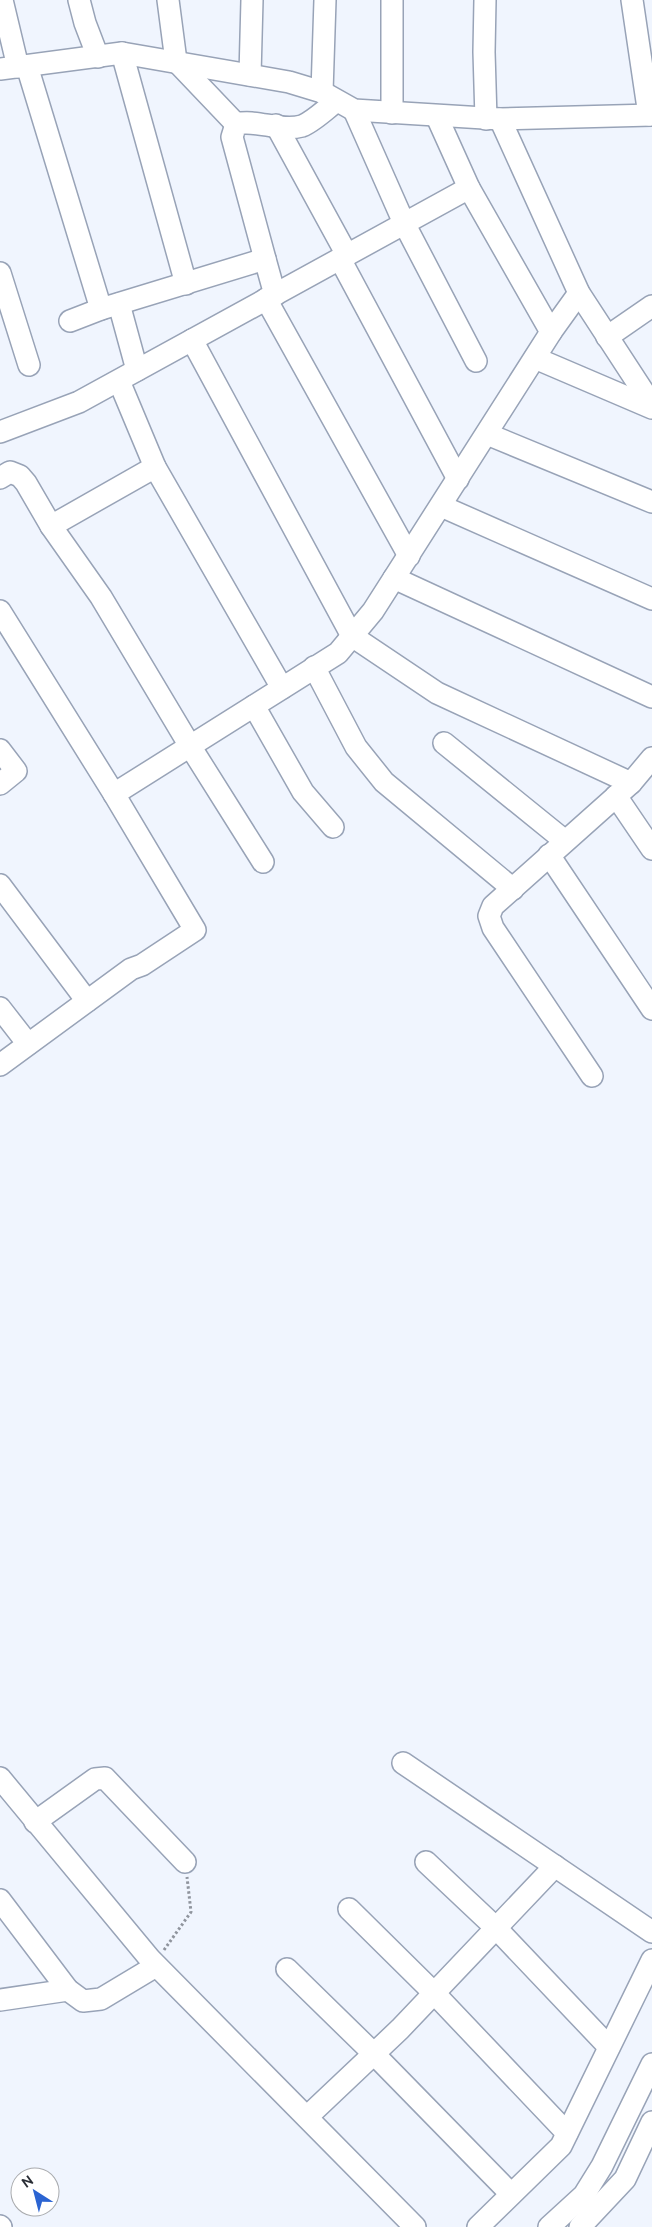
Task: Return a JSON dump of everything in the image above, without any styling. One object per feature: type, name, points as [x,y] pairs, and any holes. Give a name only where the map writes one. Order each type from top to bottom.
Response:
[{"type":"street","points":[[2,0],[15,67],[110,307],[156,467],[282,688]]},
{"type":"street","points":[[79,0],[85,23],[98,57]]},
{"type":"street","points":[[168,0],[176,61],[236,124]]},
{"type":"street","points":[[250,74],[252,0]]},
{"type":"street","points":[[325,0],[338,101],[476,361]]},
{"type":"street","points":[[392,0],[392,113]]},
{"type":"street","points":[[485,0],[484,52],[493,119],[579,293],[651,403]]},
{"type":"street","points":[[15,67],[122,53],[289,82],[338,101],[392,113],[493,119],[651,115],[632,0]]},
{"type":"street","points":[[122,53],[186,284]]},
{"type":"street","points":[[236,124],[248,121],[303,126],[338,101]]},
{"type":"street","points":[[437,117],[469,188],[551,332]]},
{"type":"street","points":[[236,124],[232,137],[266,259],[271,297],[409,556]]},
{"type":"street","points":[[276,125],[458,479]]},
{"type":"street","points":[[0,432],[79,402],[469,188]]},
{"type":"street","points":[[70,321],[266,259]]},
{"type":"street","points":[[0,273],[29,365]]},
{"type":"street","points":[[114,794],[338,653],[373,611],[551,332],[579,293]]},
{"type":"street","points":[[607,336],[652,306]]},
{"type":"street","points":[[192,340],[352,636],[437,693],[624,790],[652,849]]},
{"type":"street","points":[[535,358],[651,403]]},
{"type":"street","points":[[487,434],[652,502]]},
{"type":"street","points":[[51,526],[156,467]]},
{"type":"street","points":[[0,478],[10,472],[20,476],[51,526],[101,597],[190,746],[264,862]]},
{"type":"street","points":[[441,506],[652,599]]},
{"type":"street","points":[[394,578],[652,696]]},
{"type":"street","points":[[0,611],[114,794],[195,930],[142,965],[131,969],[0,1065]]},
{"type":"street","points":[[314,667],[356,747],[378,775],[513,888]]},
{"type":"street","points":[[254,706],[303,792],[333,827]]},
{"type":"street","points":[[444,743],[557,848],[652,1009]]},
{"type":"street","points":[[0,750],[16,771],[0,784]]},
{"type":"street","points":[[592,1076],[493,928],[489,916],[493,906],[624,790],[652,758]]},
{"type":"street","points":[[0,885],[87,1001]]},
{"type":"street","points":[[0,1008],[28,1044]]},
{"type":"street","points":[[403,1763],[652,1932]]},
{"type":"street","points":[[0,1778],[7,1801],[35,1822],[156,1966],[415,2227]]},
{"type":"street","points":[[35,1822],[95,1779],[105,1778],[185,1862]]},
{"type":"street","points":[[426,1862],[496,1928],[609,2047]]},
{"type":"street","points":[[307,2117],[374,2054],[555,1866]]},
{"type":"street","points":[[0,1900],[68,1990],[83,2001],[101,1999],[156,1966]]},
{"type":"street","points":[[349,1909],[434,1993],[567,2133]]},
{"type":"street","points":[[478,2227],[561,2146],[652,1960]]},
{"type":"street","points":[[287,1969],[374,2054],[511,2194]]},
{"type":"street","points":[[0,2000],[68,1990]]},
{"type":"street","points":[[549,2227],[584,2195],[602,2166],[652,2064]]},
{"type":"street","points":[[580,2227],[625,2179],[652,2122]]},
{"type":"path","points":[[156,1966],[167,1944],[191,1912],[185,1862]]}]
